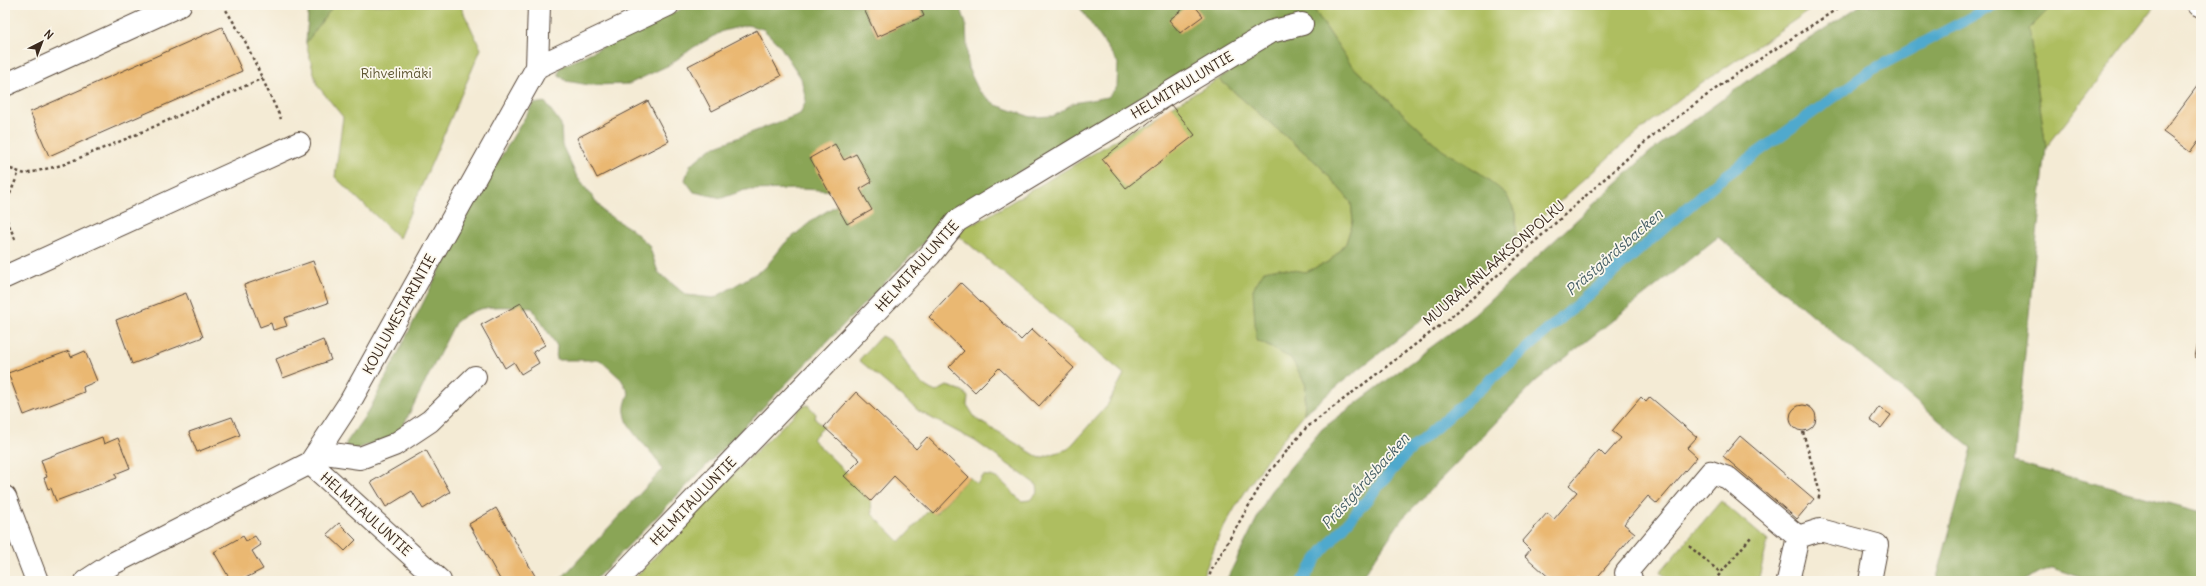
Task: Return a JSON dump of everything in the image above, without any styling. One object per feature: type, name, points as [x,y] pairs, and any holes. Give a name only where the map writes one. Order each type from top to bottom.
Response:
[{"type":"street","points":[[5,85],[180,5]]},
{"type":"street","points":[[539,5],[536,67],[668,5]]},
{"type":"street","name":"HELMITAULUNTIE","points":[[616,581],[930,255],[957,221],[1270,32],[1302,24]]},
{"type":"street","name":"KOULUMESTARINTIE","points":[[314,457],[350,402],[536,67]]},
{"type":"street","points":[[5,277],[299,143]]},
{"type":"street","points":[[86,581],[112,564],[314,457],[360,458],[394,445],[430,421],[475,377]]},
{"type":"street","name":"HELMITAULUNTIE","points":[[314,457],[440,581]]},
{"type":"street","points":[[1632,581],[1626,573],[1711,472],[1728,478],[1798,537]]},
{"type":"street","points":[[5,497],[37,581]]},
{"type":"street","points":[[1798,537],[1820,530],[1877,546],[1870,581]]},
{"type":"street","points":[[1788,581],[1798,537]]},
{"type":"path","points":[[223,5],[245,41],[280,116]]},
{"type":"path","name":"MUURALANLAAKSONPOLKU","points":[[1208,581],[1211,571],[1266,476],[1306,428],[1450,318],[1652,136],[1729,79],[1843,5]]},
{"type":"path","points":[[5,167],[25,174],[62,165],[133,136],[262,78]]},
{"type":"path","points":[[5,216],[5,206],[19,172]]},
{"type":"path","points":[[1803,432],[1820,493],[1816,510],[1820,530]]},
{"type":"path","points":[[1714,581],[1770,513]]},
{"type":"path","points":[[1666,526],[1721,573]]},
{"type":"green space","name":"Rihvelimäki","points":[[309,5],[460,5],[481,49],[399,238],[335,177],[343,117],[317,85],[306,43]]},
{"type":"green space","points":[[309,5],[334,5],[306,43]]},
{"type":"green space","points":[[689,5],[862,5],[877,37],[924,16],[919,5],[960,5],[966,24],[968,68],[979,91],[996,105],[1031,117],[1054,116],[1073,103],[1108,97],[1117,87],[1118,63],[1078,5],[1311,5],[1351,65],[1442,150],[1480,173],[1506,194],[1516,213],[1516,241],[1452,297],[1341,383],[1304,414],[1306,385],[1291,358],[1256,340],[1253,289],[1264,271],[1279,268],[1306,272],[1330,261],[1346,243],[1353,221],[1351,202],[1319,165],[1219,79],[1276,36],[1272,27],[952,211],[933,233],[594,581],[559,581],[662,470],[653,455],[631,429],[627,421],[625,407],[629,393],[621,379],[600,360],[556,360],[557,346],[532,308],[491,307],[464,316],[455,323],[399,434],[353,450],[346,447],[346,443],[370,409],[474,201],[533,104],[545,102],[561,124],[562,145],[577,177],[605,213],[631,229],[649,245],[658,272],[686,295],[714,298],[765,268],[785,243],[814,219],[845,200],[838,191],[801,189],[745,190],[722,198],[694,192],[685,180],[690,165],[711,148],[800,114],[806,100],[801,78],[780,46],[763,29],[747,25],[723,31],[694,47],[669,65],[629,84],[589,85],[566,81],[558,74],[561,67]]},
{"type":"green space","points":[[1311,5],[1817,5],[1682,97],[1620,147],[1516,241],[1516,213],[1480,173],[1442,150],[1351,65]]},
{"type":"green space","points":[[1861,5],[2053,5],[2029,29],[2046,148],[2014,462],[2201,512],[2201,581],[2092,581],[2052,568],[2022,581],[1936,581],[1972,448],[1718,237],[1536,381],[1402,519],[1359,581],[1226,581],[1270,492],[1322,429],[1474,315],[1650,152],[1775,61]]},
{"type":"green space","points":[[2053,5],[2156,5],[2046,148],[2029,29]]},
{"type":"green space","points":[[1219,79],[1319,165],[1351,202],[1353,221],[1346,243],[1330,261],[1306,272],[1279,268],[1256,340],[1291,358],[1306,385],[1304,414],[1266,460],[1236,506],[1219,536],[1201,581],[632,581],[736,471],[803,406],[808,405],[816,414],[815,419],[824,427],[812,439],[847,473],[844,476],[871,501],[872,514],[900,542],[929,510],[935,514],[969,477],[977,484],[983,476],[994,477],[1004,484],[1021,501],[1030,500],[1038,491],[1037,485],[975,441],[920,412],[859,360],[881,336],[896,347],[911,371],[925,386],[936,392],[947,386],[963,391],[968,397],[967,405],[976,419],[1040,458],[1068,449],[1108,404],[1124,374],[958,235],[967,224],[976,223]]},
{"type":"green space","points":[[1721,501],[1768,541],[1758,581],[1671,581],[1660,572]]},
{"type":"building","points":[[862,5],[919,5],[924,16],[877,37]]},
{"type":"building","points":[[1188,5],[1194,5],[1203,16],[1180,33],[1169,20]]},
{"type":"building","points":[[222,27],[242,71],[49,156],[30,112]]},
{"type":"building","points":[[757,30],[781,76],[712,111],[688,66]]},
{"type":"building","points":[[2201,81],[2201,137],[2190,152],[2163,132]]},
{"type":"building","points":[[648,101],[669,141],[597,178],[577,138]]},
{"type":"building","points":[[1171,105],[1195,135],[1126,188],[1102,159]]},
{"type":"building","points":[[835,144],[844,160],[856,154],[872,182],[860,189],[872,210],[847,224],[810,158]]},
{"type":"building","points":[[313,261],[328,303],[284,318],[287,326],[273,330],[271,323],[260,327],[244,285]]},
{"type":"building","points":[[961,283],[1021,340],[1032,329],[1074,368],[1039,406],[999,368],[975,392],[949,367],[964,351],[929,317]]},
{"type":"building","points":[[186,293],[203,337],[132,364],[116,320]]},
{"type":"building","points":[[521,303],[545,345],[533,352],[539,363],[521,374],[514,362],[505,368],[481,325]]},
{"type":"building","points":[[2201,333],[2201,359],[2195,357]]},
{"type":"building","points":[[323,340],[331,360],[283,378],[276,359]]},
{"type":"building","points":[[69,351],[71,357],[85,351],[97,381],[83,387],[84,392],[24,415],[8,373]]},
{"type":"building","points":[[856,392],[916,449],[927,437],[969,477],[934,514],[894,476],[871,501],[844,476],[860,460],[824,427]]},
{"type":"building","points":[[1641,397],[1646,402],[1650,397],[1697,437],[1687,448],[1697,457],[1657,504],[1648,496],[1624,524],[1635,533],[1594,581],[1581,581],[1577,578],[1574,581],[1553,581],[1525,556],[1530,550],[1522,542],[1547,513],[1554,519],[1577,492],[1569,485],[1599,450],[1605,456],[1621,438],[1612,431]]},
{"type":"building","points":[[1803,405],[1812,409],[1816,418],[1812,427],[1803,431],[1794,427],[1790,418],[1794,409]]},
{"type":"building","points":[[1879,407],[1891,415],[1881,428],[1870,420]]},
{"type":"building","points":[[232,417],[240,435],[197,452],[189,432]]},
{"type":"building","points":[[1740,436],[1814,499],[1797,519],[1723,456]]},
{"type":"building","points":[[102,437],[104,444],[118,438],[130,468],[115,474],[117,478],[56,501],[51,488],[48,489],[44,478],[47,477],[41,460]]},
{"type":"building","points":[[426,450],[450,492],[423,509],[412,491],[386,507],[371,482]]},
{"type":"building","points":[[496,508],[538,581],[501,581],[469,524]]},
{"type":"building","points":[[339,523],[356,540],[345,551],[327,534]]},
{"type":"building","points":[[243,536],[246,541],[255,536],[261,545],[252,551],[263,569],[240,581],[231,581],[214,552]]},
{"type":"waterway","name":"Prästgårdsbacken","points":[[1302,581],[1317,558],[1407,453],[1717,182],[1870,71],[1994,5]]}]
